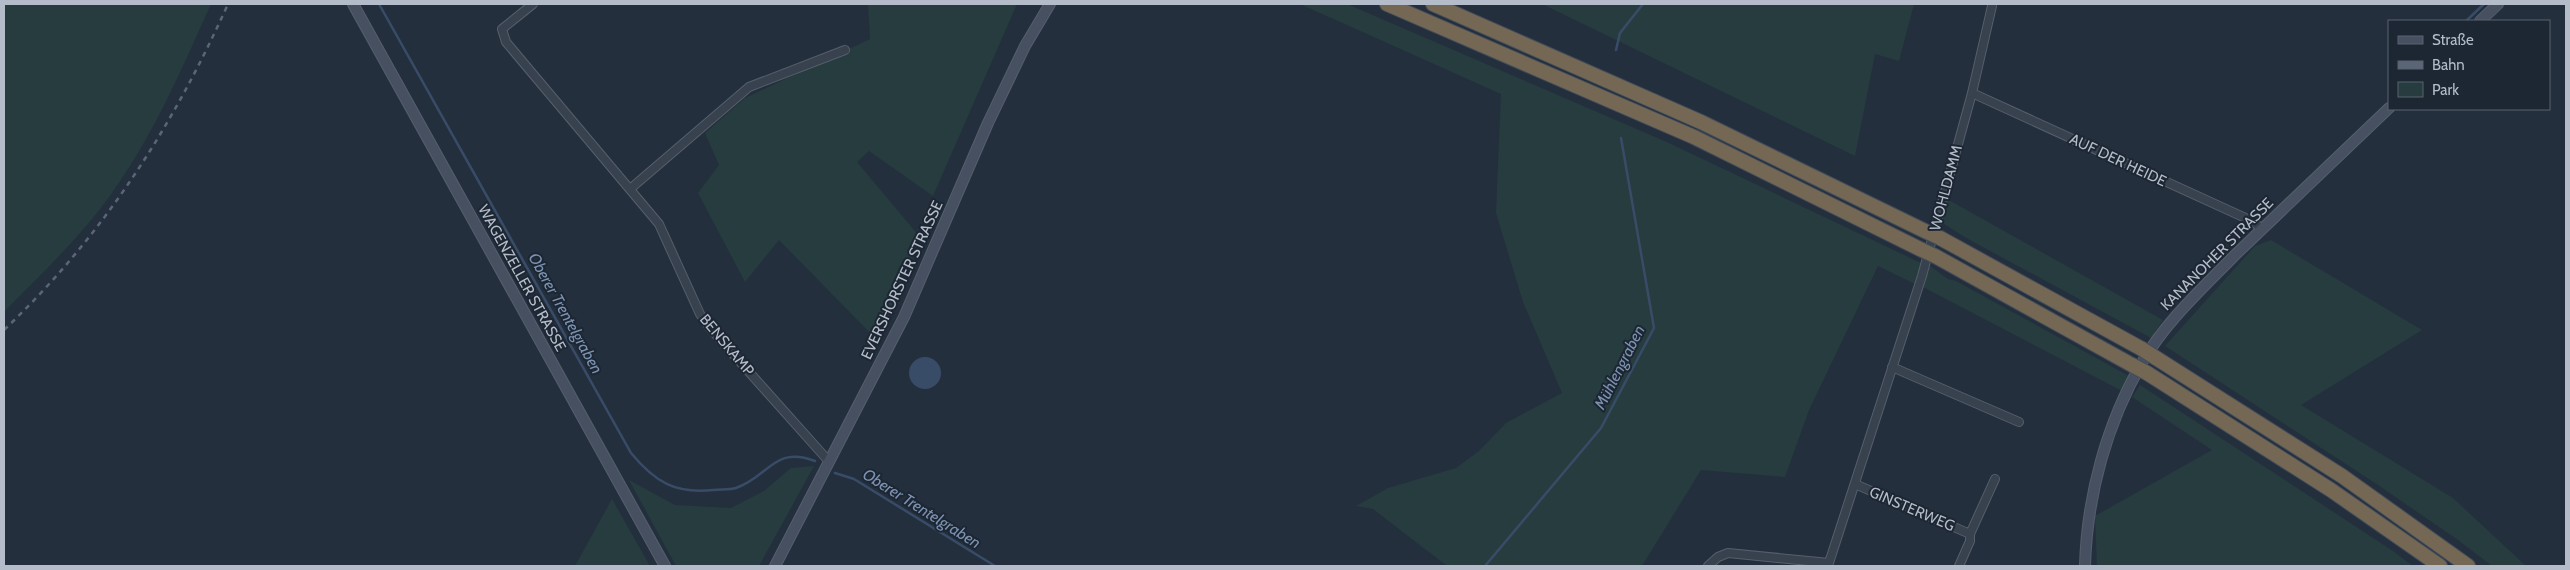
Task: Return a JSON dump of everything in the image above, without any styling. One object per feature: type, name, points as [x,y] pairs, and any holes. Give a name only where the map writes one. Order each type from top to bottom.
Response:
[{"type":"highway","points":[[1387,4],[1694,137],[1929,253],[2147,373],[2331,490],[2440,566]]},
{"type":"highway","points":[[1433,4],[1701,122],[1934,235],[2156,358],[2342,476],[2468,566]]},
{"type":"street","name":"WAGENZELLER STRASSE","points":[[353,4],[665,566]]},
{"type":"street","name":"BENSKAMP","points":[[533,4],[502,29],[506,42],[659,224],[700,314],[709,327],[825,457],[830,460]]},
{"type":"street","name":"EVERSHORSTER STRASSE","points":[[775,566],[904,317],[988,123],[1025,46],[1050,4]]},
{"type":"street","points":[[2481,20],[2498,4]]},
{"type":"street","name":"WOHLDAMM","points":[[1829,565],[1922,276],[1972,93],[1992,6]]},
{"type":"street","points":[[630,189],[749,87],[844,50]]},
{"type":"street","name":"AUF DER HEIDE","points":[[1972,93],[2252,221],[2262,229]]},
{"type":"street","name":"KANANOHER STRASSE","points":[[2085,566],[2090,506],[2098,470],[2112,428],[2144,359],[2183,308],[2262,229],[2388,109]]},
{"type":"street","points":[[1892,367],[2019,422]]},
{"type":"street","name":"GINSTERWEG","points":[[1959,566],[1970,541],[1970,534],[1995,479]]},
{"type":"street","name":"GINSTERWEG","points":[[1855,484],[1970,534]]},
{"type":"street","points":[[1708,566],[1718,557],[1728,553],[1829,565]]},
{"type":"green space","points":[[4,4],[211,4],[156,120],[116,187],[77,236],[4,312]]},
{"type":"green space","points":[[868,4],[1017,4],[933,196],[869,151],[857,162],[920,237],[879,342],[779,240],[745,282],[698,193],[719,165],[705,133],[745,98],[870,39]]},
{"type":"green space","points":[[1300,4],[1347,4],[1669,143],[1921,263],[1915,284],[1878,266],[1809,410],[1785,477],[1701,470],[1642,566],[1447,566],[1373,509],[1356,506],[1388,488],[1456,468],[1479,451],[1506,423],[1562,393],[1523,302],[1496,213],[1501,94]]},
{"type":"green space","points":[[1542,4],[1914,4],[1899,61],[1875,54],[1855,156]]},
{"type":"green space","points":[[1947,199],[2163,320],[2151,338],[1968,239],[1941,222]]},
{"type":"green space","points":[[2271,240],[2422,330],[2301,405],[2453,498],[2526,566],[2492,566],[2458,540],[2378,485],[2165,346],[2255,246]]},
{"type":"green space","points":[[1930,266],[1948,279],[1956,281],[2129,376],[2122,391],[1923,287]]},
{"type":"green space","points":[[2140,385],[2413,566],[2097,566],[2095,516],[2212,450],[2132,397]]},
{"type":"green space","points":[[814,466],[759,566],[676,566],[629,480],[675,505],[731,508],[764,491],[791,468]]},
{"type":"green space","points":[[612,499],[650,566],[575,566]]},
{"type":"water","points":[[925,357],[937,361],[941,373],[937,385],[925,389],[913,385],[909,373],[913,361]]},
{"type":"waterway","name":"Oberer Trentelgraben","points":[[379,4],[631,453],[640,463],[657,479],[667,484],[677,488],[700,491],[736,488],[747,483],[772,464],[790,457],[801,457],[815,461]]},
{"type":"waterway","name":"Mühlengraben","points":[[1616,50],[1620,33],[1643,4]]},
{"type":"waterway","points":[[2467,20],[2484,4]]},
{"type":"waterway","name":"Mühlengraben","points":[[1485,566],[1601,428],[1654,328],[1621,138]]},
{"type":"waterway","name":"Oberer Trentelgraben","points":[[835,473],[854,479],[995,566]]},
{"type":"railway","points":[[4,330],[73,257],[104,218],[132,178],[159,137],[183,94],[228,4]]}]
